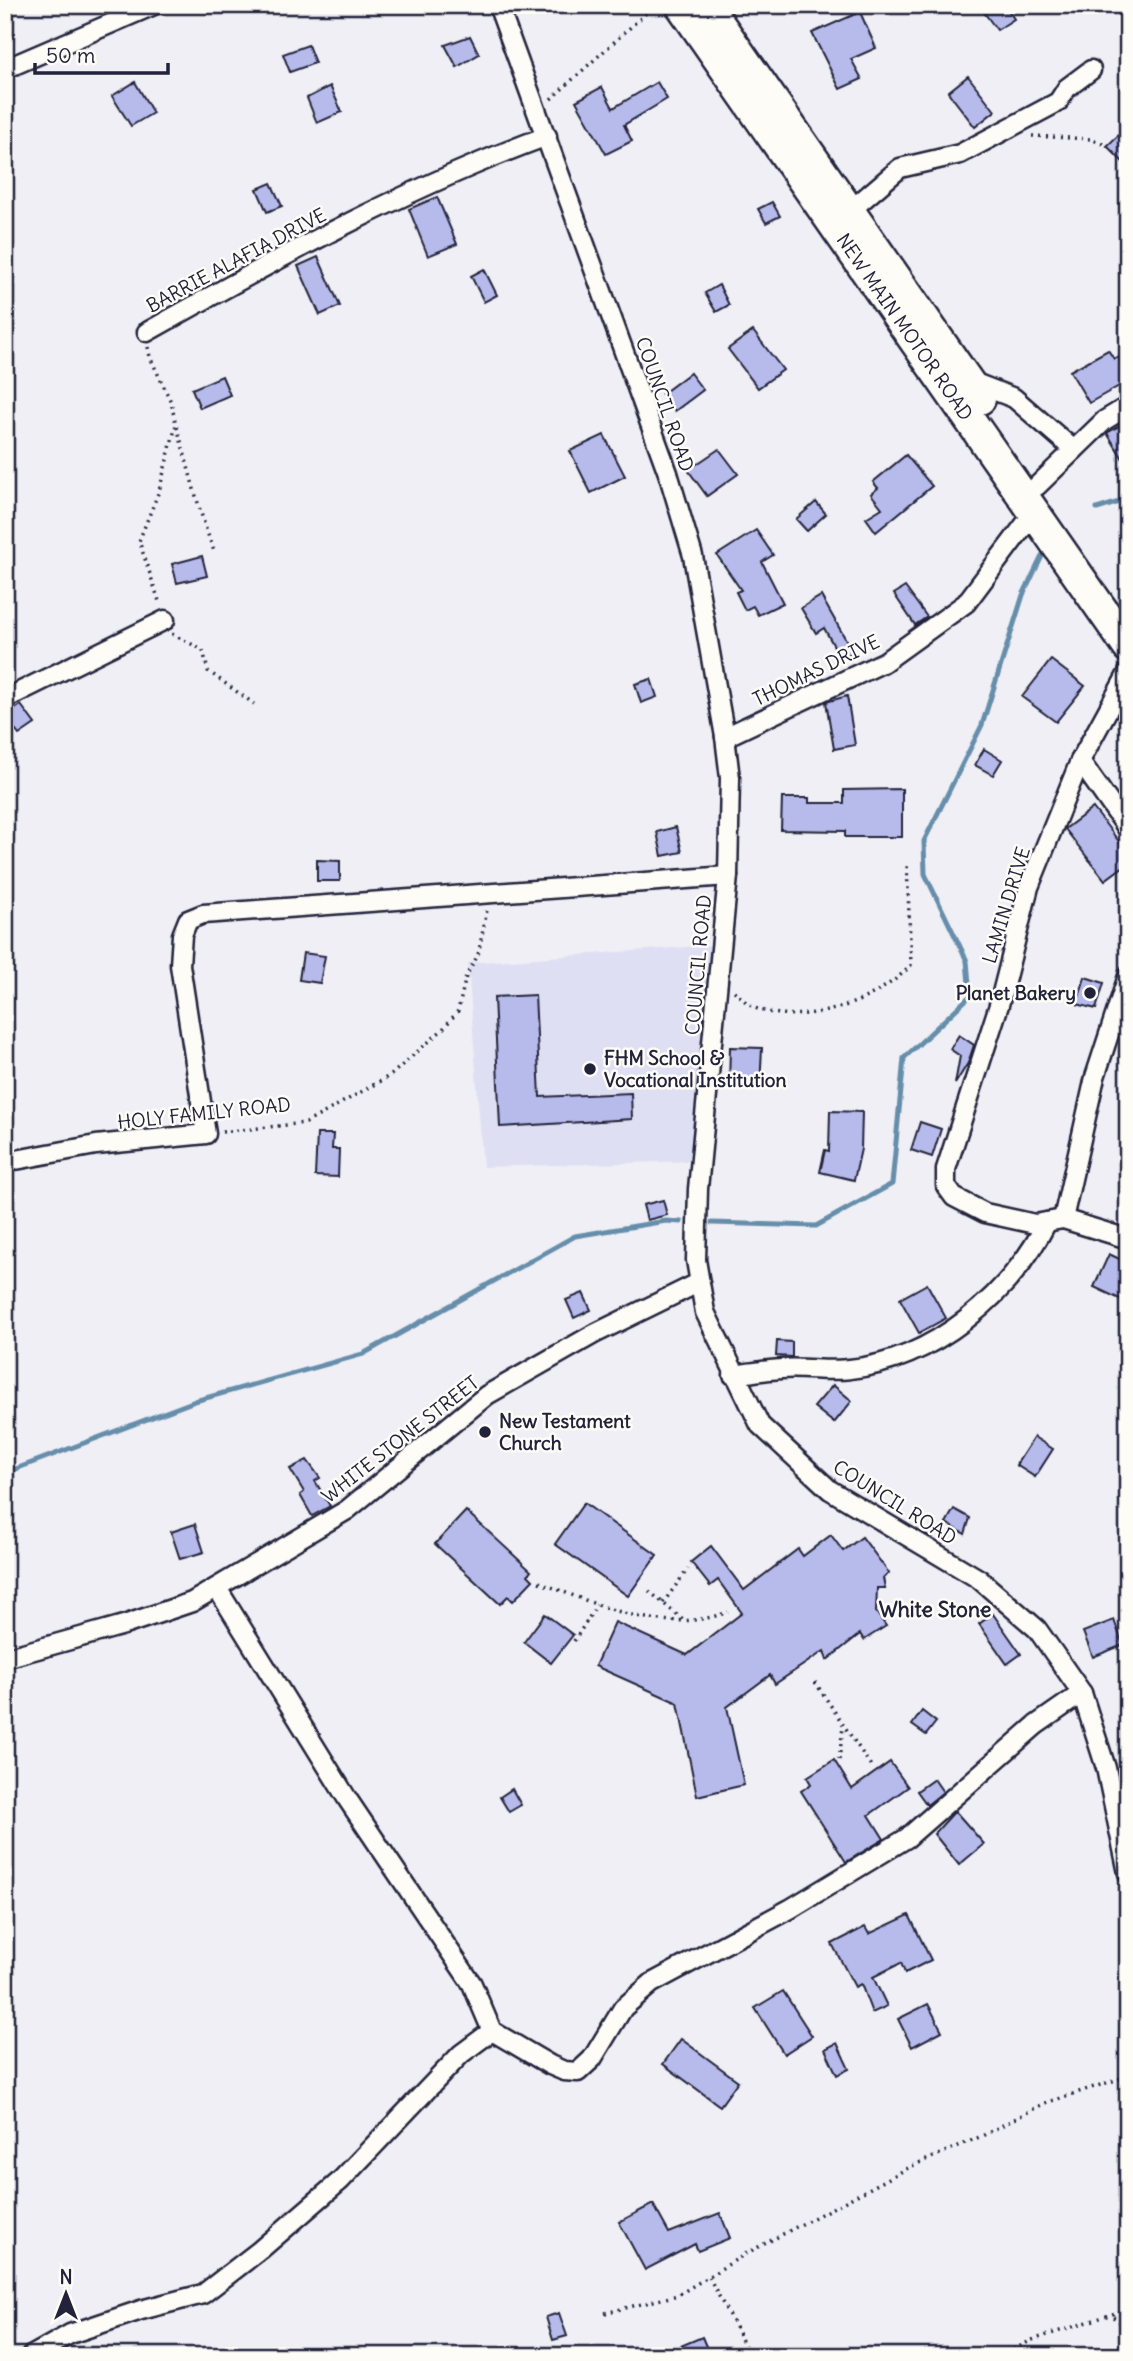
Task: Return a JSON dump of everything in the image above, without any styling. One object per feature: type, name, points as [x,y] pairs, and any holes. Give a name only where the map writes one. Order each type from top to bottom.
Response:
[{"type":"highway","name":"NEW MAIN MOTOR ROAD","points":[[681,5],[1036,498],[1128,616]]},
{"type":"highway","name":"NEW MAIN MOTOR ROAD","points":[[706,5],[969,381],[1036,498],[1128,647]]},
{"type":"street","points":[[12,65],[154,5]]},
{"type":"street","name":"COUNCIL ROAD","points":[[498,5],[645,407],[682,520],[692,556],[725,737],[730,778],[727,877],[698,1189],[698,1283],[705,1312],[733,1375],[760,1425],[830,1490],[979,1579],[1037,1629],[1082,1693],[1106,1768],[1128,1873]]},
{"type":"street","points":[[851,210],[900,168],[960,154],[1058,102],[1067,88],[1091,70]]},
{"type":"street","name":"BARRIE ALAFIA DRIVE","points":[[146,332],[303,247],[465,166],[547,136]]},
{"type":"street","points":[[969,381],[1014,398],[1074,450]]},
{"type":"street","name":"THOMAS DRIVE","points":[[725,737],[884,662],[966,603],[1036,498],[1074,450],[1105,421],[1128,406]]},
{"type":"street","points":[[5,699],[165,620]]},
{"type":"street","name":"LAMIN DRIVE","points":[[1055,1220],[1011,1221],[985,1213],[954,1197],[946,1186],[946,1169],[999,1005],[1029,887],[1080,761],[1128,673]]},
{"type":"street","points":[[1080,761],[1128,829]]},
{"type":"street","points":[[206,1134],[180,965],[182,935],[188,920],[203,914],[727,877]]},
{"type":"street","points":[[733,1375],[781,1369],[850,1369],[904,1358],[947,1333],[991,1298],[1031,1253],[1055,1220],[1128,976]]},
{"type":"street","name":"HOLY FAMILY ROAD","points":[[5,1162],[96,1145],[206,1134]]},
{"type":"street","points":[[1055,1220],[1128,1239]]},
{"type":"street","name":"WHITE STONE STREET","points":[[5,1658],[124,1625],[192,1602],[347,1510],[487,1395],[594,1334],[698,1283]]},
{"type":"street","points":[[217,1588],[348,1800],[472,1984],[492,2031],[564,2071],[578,2072],[592,2059],[623,2008],[652,1983],[790,1909],[907,1838],[1036,1725],[1082,1693]]},
{"type":"street","points":[[31,2356],[70,2334],[141,2310],[203,2294],[260,2250],[340,2181],[461,2054],[492,2031]]},
{"type":"path","points":[[536,112],[655,5]]},
{"type":"path","points":[[1033,136],[1091,139],[1102,144]]},
{"type":"path","name":"BARRIE ALAFIA DRIVE","points":[[146,332],[150,357],[171,402],[194,480],[200,514],[214,551]]},
{"type":"path","points":[[176,425],[159,491],[139,541],[169,632],[203,650],[208,671],[254,704]]},
{"type":"path","points":[[719,978],[754,1007],[802,1016],[850,1003],[899,979],[911,965],[907,864]]},
{"type":"path","name":"HOLY FAMILY ROAD","points":[[206,1134],[306,1123],[391,1075],[442,1030],[458,1011],[466,976],[478,954],[490,893]]},
{"type":"path","points":[[663,1603],[688,1569]]},
{"type":"path","points":[[539,1582],[623,1615],[704,1621],[727,1612]]},
{"type":"path","points":[[649,1591],[685,1621]]},
{"type":"path","points":[[574,1641],[597,1605]]},
{"type":"path","points":[[815,1682],[873,1769]]},
{"type":"path","points":[[838,1760],[844,1725]]},
{"type":"path","points":[[604,2314],[678,2295],[912,2166],[982,2136],[1045,2103],[1128,2076]]},
{"type":"path","points":[[709,2276],[750,2356]]},
{"type":"path","points":[[1000,2356],[1032,2340],[1113,2317],[1128,2309]]},
{"type":"path","points":[[1113,2317],[1128,2329]]},
{"type":"shaded area","name":"FHM School & Vocational Institution","points":[[715,945],[694,1161],[483,1167],[468,963]]},
{"type":"building","points":[[991,5],[1005,5],[1014,19],[997,30],[983,11]]},
{"type":"building","points":[[860,12],[876,48],[851,59],[862,79],[840,89],[812,33]]},
{"type":"building","points":[[470,36],[479,54],[457,67],[445,45]]},
{"type":"building","points":[[308,45],[315,63],[290,72],[283,54]]},
{"type":"building","points":[[968,76],[995,111],[975,127],[948,92]]},
{"type":"building","points":[[135,82],[153,113],[131,126],[112,96]]},
{"type":"building","points":[[657,82],[667,99],[624,125],[632,141],[606,154],[576,101],[602,87],[613,108]]},
{"type":"building","points":[[330,86],[342,112],[317,123],[307,98]]},
{"type":"building","points":[[1128,126],[1128,167],[1107,146]]},
{"type":"building","points":[[271,183],[282,206],[267,212],[257,189]]},
{"type":"building","points":[[437,197],[457,244],[428,256],[409,209]]},
{"type":"building","points":[[772,202],[780,216],[766,223],[758,209]]},
{"type":"building","points":[[318,257],[340,306],[320,315],[298,266]]},
{"type":"building","points":[[484,269],[497,295],[484,302],[471,276]]},
{"type":"building","points":[[719,285],[729,305],[716,312],[705,293]]},
{"type":"building","points":[[753,331],[783,370],[758,388],[728,349]]},
{"type":"building","points":[[1108,350],[1114,359],[1118,357],[1128,375],[1128,381],[1089,403],[1070,371]]},
{"type":"building","points":[[690,373],[703,390],[675,411],[662,394]]},
{"type":"building","points":[[222,376],[230,395],[200,408],[192,389]]},
{"type":"building","points":[[1128,421],[1128,467],[1107,433]]},
{"type":"building","points":[[604,435],[625,476],[591,493],[570,451]]},
{"type":"building","points":[[719,449],[738,474],[707,496],[688,470]]},
{"type":"building","points":[[906,455],[932,486],[876,532],[866,518],[882,508],[871,494],[878,488],[873,482]]},
{"type":"building","points":[[816,502],[826,514],[807,531],[796,519]]},
{"type":"building","points":[[756,530],[773,555],[762,562],[783,603],[758,615],[753,606],[745,610],[736,592],[741,590],[717,555]]},
{"type":"building","points":[[202,556],[207,576],[177,583],[172,564]]},
{"type":"building","points":[[905,587],[927,617],[915,625],[894,594]]},
{"type":"building","points":[[821,596],[853,652],[841,659],[824,628],[816,633],[801,608]]},
{"type":"building","points":[[1051,660],[1085,686],[1056,722],[1022,697]]},
{"type":"building","points":[[651,679],[657,697],[641,703],[635,684]]},
{"type":"building","points":[[847,696],[855,745],[834,749],[826,702]]},
{"type":"building","points":[[21,705],[35,724],[19,735],[5,716]]},
{"type":"building","points":[[984,749],[1002,760],[993,775],[975,765]]},
{"type":"building","points":[[902,789],[902,837],[845,837],[845,831],[781,830],[782,798],[809,798],[809,803],[844,803],[844,790]]},
{"type":"building","points":[[1093,808],[1128,853],[1128,863],[1105,880],[1065,829]]},
{"type":"building","points":[[676,827],[682,852],[662,856],[657,832]]},
{"type":"building","points":[[317,860],[340,861],[340,881],[317,881]]},
{"type":"building","points":[[303,953],[325,956],[320,983],[299,980]]},
{"type":"building","name":"Planet Bakery","points":[[1085,977],[1104,983],[1096,1009],[1077,1004]]},
{"type":"building","points":[[535,995],[540,1097],[631,1093],[632,1119],[500,1127],[494,997]]},
{"type":"building","points":[[959,1035],[974,1045],[968,1063],[955,1084],[960,1056],[950,1049]]},
{"type":"building","points":[[730,1047],[762,1048],[760,1087],[729,1086]]},
{"type":"building","points":[[830,1111],[862,1112],[861,1149],[854,1180],[820,1172],[825,1150],[829,1151]]},
{"type":"building","points":[[920,1122],[941,1129],[932,1157],[911,1150]]},
{"type":"building","points":[[317,1134],[333,1134],[332,1149],[339,1149],[338,1177],[315,1176]]},
{"type":"building","points":[[663,1200],[667,1215],[647,1220],[643,1205]]},
{"type":"building","points":[[1109,1254],[1128,1263],[1128,1303],[1094,1287]]},
{"type":"building","points":[[927,1284],[946,1318],[919,1333],[900,1299]]},
{"type":"building","points":[[583,1293],[591,1310],[574,1318],[566,1300]]},
{"type":"building","points":[[777,1341],[792,1342],[792,1357],[776,1356]]},
{"type":"building","points":[[833,1385],[852,1401],[834,1423],[814,1407]]},
{"type":"building","points":[[1034,1437],[1053,1449],[1035,1477],[1016,1465]]},
{"type":"building","points":[[307,1460],[320,1478],[315,1481],[330,1506],[312,1516],[300,1495],[304,1492],[290,1469]]},
{"type":"building","points":[[584,1503],[657,1555],[628,1596],[555,1544]]},
{"type":"building","points":[[954,1509],[970,1518],[965,1534],[946,1523]]},
{"type":"building","points":[[466,1511],[531,1571],[528,1575],[533,1580],[513,1601],[508,1596],[500,1604],[435,1544]]},
{"type":"building","points":[[195,1524],[204,1552],[180,1559],[171,1532]]},
{"type":"building","points":[[831,1535],[843,1551],[862,1537],[889,1573],[883,1578],[885,1588],[877,1588],[876,1612],[886,1626],[864,1640],[860,1634],[827,1660],[824,1651],[775,1684],[770,1675],[727,1707],[744,1785],[697,1796],[678,1703],[595,1666],[615,1622],[687,1655],[742,1613],[718,1580],[710,1586],[691,1562],[711,1546],[744,1590],[798,1549],[803,1556]]},
{"type":"building","points":[[545,1614],[573,1635],[551,1663],[524,1642]]},
{"type":"building","points":[[993,1614],[1021,1654],[1007,1664],[979,1624]]},
{"type":"building","points":[[1114,1620],[1123,1645],[1093,1657],[1083,1632]]},
{"type":"building","points":[[922,1711],[936,1722],[926,1735],[912,1725]]},
{"type":"building","points":[[834,1760],[852,1789],[890,1762],[908,1787],[869,1815],[884,1839],[846,1862],[801,1791],[811,1784],[807,1777]]},
{"type":"building","points":[[934,1779],[943,1792],[927,1805],[917,1791]]},
{"type":"building","points":[[512,1789],[521,1805],[509,1812],[500,1797]]},
{"type":"building","points":[[955,1811],[984,1844],[959,1865],[934,1834]]},
{"type":"building","points":[[909,1915],[931,1960],[905,1973],[901,1963],[873,1977],[887,2006],[872,2013],[861,1984],[855,1987],[832,1944],[865,1927],[869,1934]]},
{"type":"building","points":[[783,1991],[812,2036],[784,2054],[755,2008]]},
{"type":"building","points":[[928,2004],[942,2031],[912,2047],[898,2019]]},
{"type":"building","points":[[681,2039],[738,2081],[720,2106],[663,2064]]},
{"type":"building","points":[[837,2043],[849,2069],[837,2075],[825,2049]]},
{"type":"building","points":[[653,2204],[669,2233],[720,2213],[730,2238],[698,2251],[695,2244],[645,2270],[619,2222]]},
{"type":"building","points":[[559,2313],[567,2336],[553,2340],[546,2317]]},
{"type":"building","points":[[702,2337],[710,2356],[657,2356]]},
{"type":"waterway","points":[[1097,509],[1119,502],[1128,507]]},
{"type":"waterway","points":[[712,1223],[816,1226],[892,1184],[904,1058],[970,996],[967,961],[925,874],[924,841],[982,725],[1023,595],[1047,546]]},
{"type":"waterway","points":[[5,1473],[195,1401],[363,1354],[575,1236],[666,1221],[681,1222]]},
{"type":"place","name":"Planet Bakery","points":[[1090,993]]},
{"type":"place","name":"FHM School & Vocational Institution","points":[[590,1069]]},
{"type":"place","name":"New Testament Church","points":[[485,1432]]},
{"type":"district","name":"White Stone","points":[[935,1609]]}]
